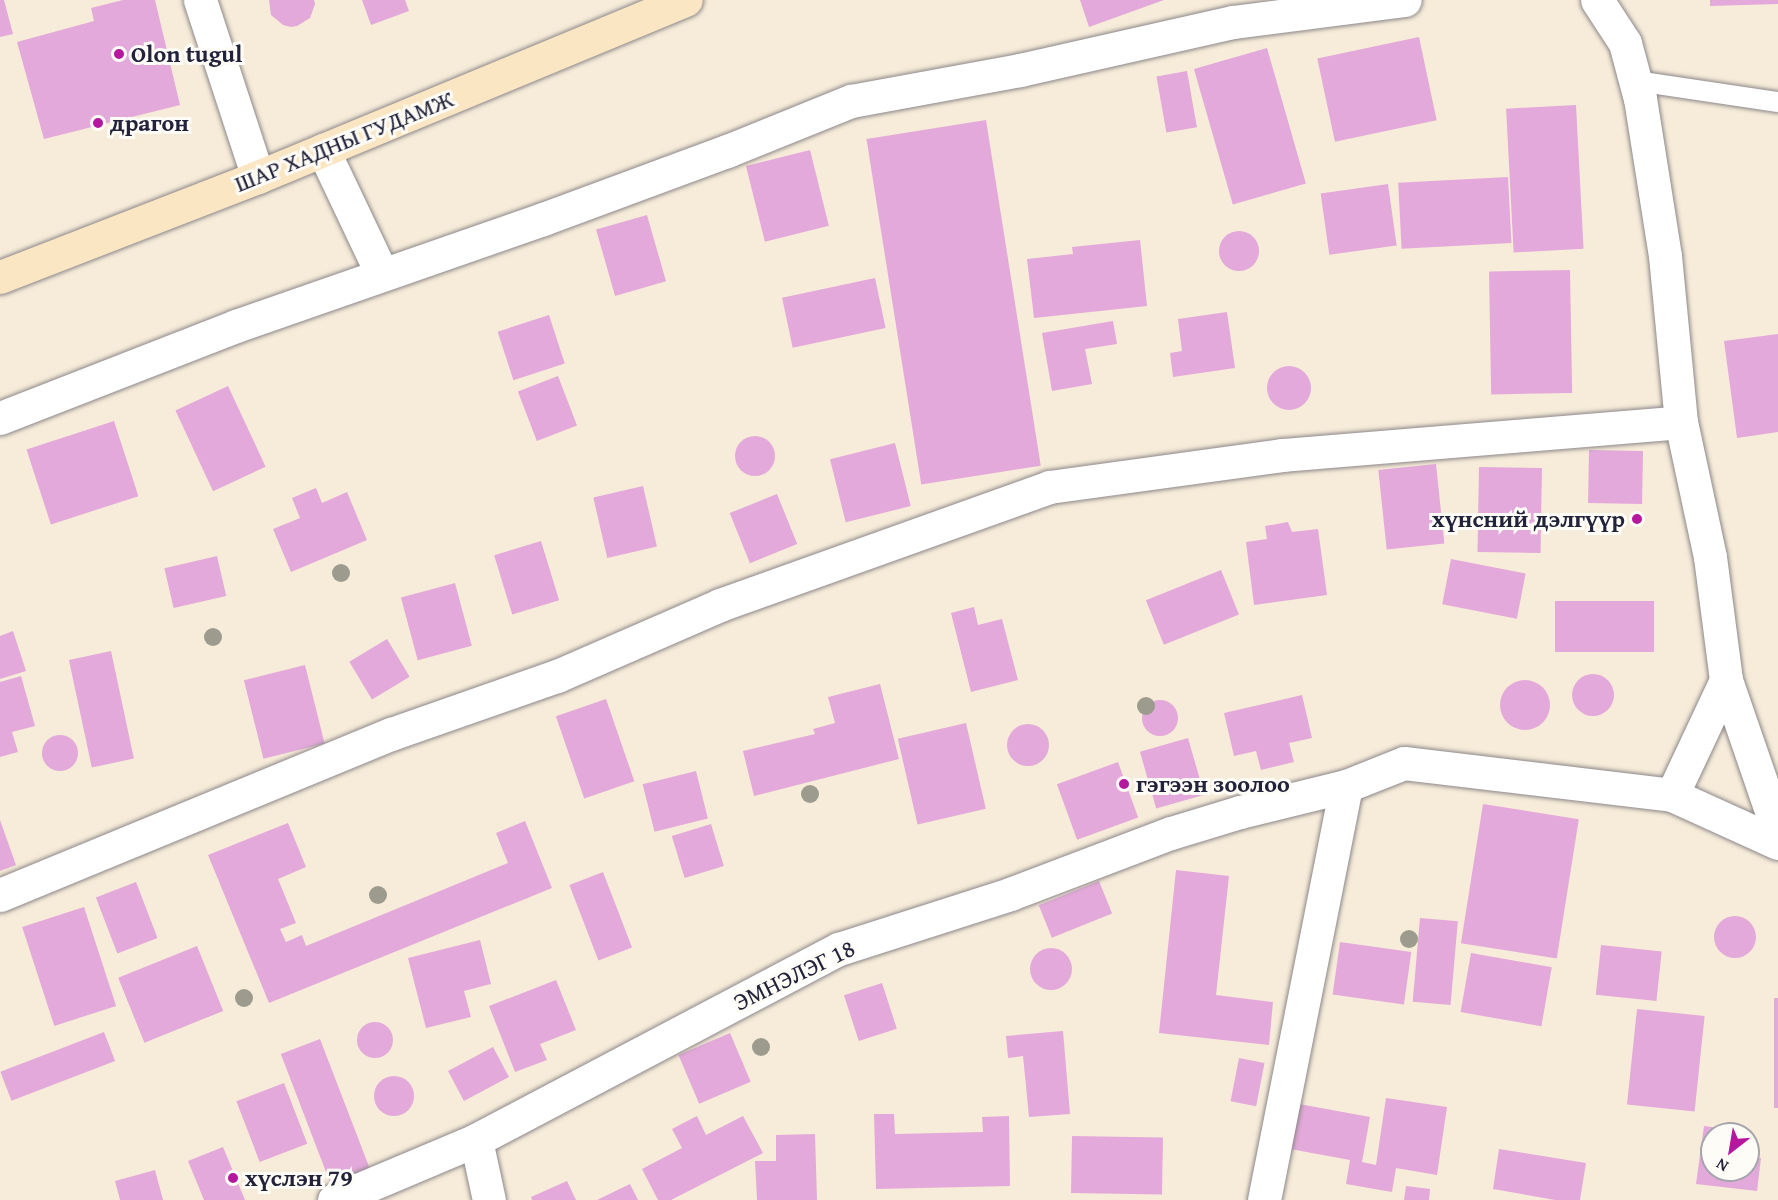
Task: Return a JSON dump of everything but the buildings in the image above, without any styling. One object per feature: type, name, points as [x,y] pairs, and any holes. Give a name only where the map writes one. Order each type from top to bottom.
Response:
[{"type":"main road","name":"ШАР ХАДНЫ ГУДАМЖ","points":[[0,277],[258,177],[669,3]]},
{"type":"street","points":[[200,0],[258,177]]},
{"type":"street","points":[[0,418],[215,334],[543,219],[727,151],[851,101],[1020,70],[1233,22],[1405,0]]},
{"type":"street","points":[[1597,0],[1625,43],[1637,81],[1665,256],[1681,422],[1710,558],[1726,680],[1778,831]]},
{"type":"street","points":[[323,150],[382,274]]},
{"type":"street","points":[[0,895],[391,734],[557,676],[720,605],[1049,487],[1282,455],[1681,422]]},
{"type":"street","points":[[1672,795],[1726,680]]},
{"type":"street","name":"ЭМНЭЛЭГ 18","points":[[334,1200],[476,1140],[839,949],[1010,894],[1171,833],[1240,812],[1346,786],[1404,763],[1672,795],[1778,843]]},
{"type":"street","points":[[1264,1200],[1346,786]]},
{"type":"street","points":[[476,1140],[489,1200]]},
{"type":"lane","points":[[1637,81],[1778,102]]},
{"type":"place","name":"Olon tugul","points":[[119,54]]},
{"type":"place","name":"драгон","points":[[98,123]]},
{"type":"place","name":"хүнсний дэлгүүр","points":[[1637,519]]},
{"type":"place","name":"гэгээн зоолоо","points":[[1124,784]]},
{"type":"place","name":"хүслэн 79","points":[[233,1178]]}]
